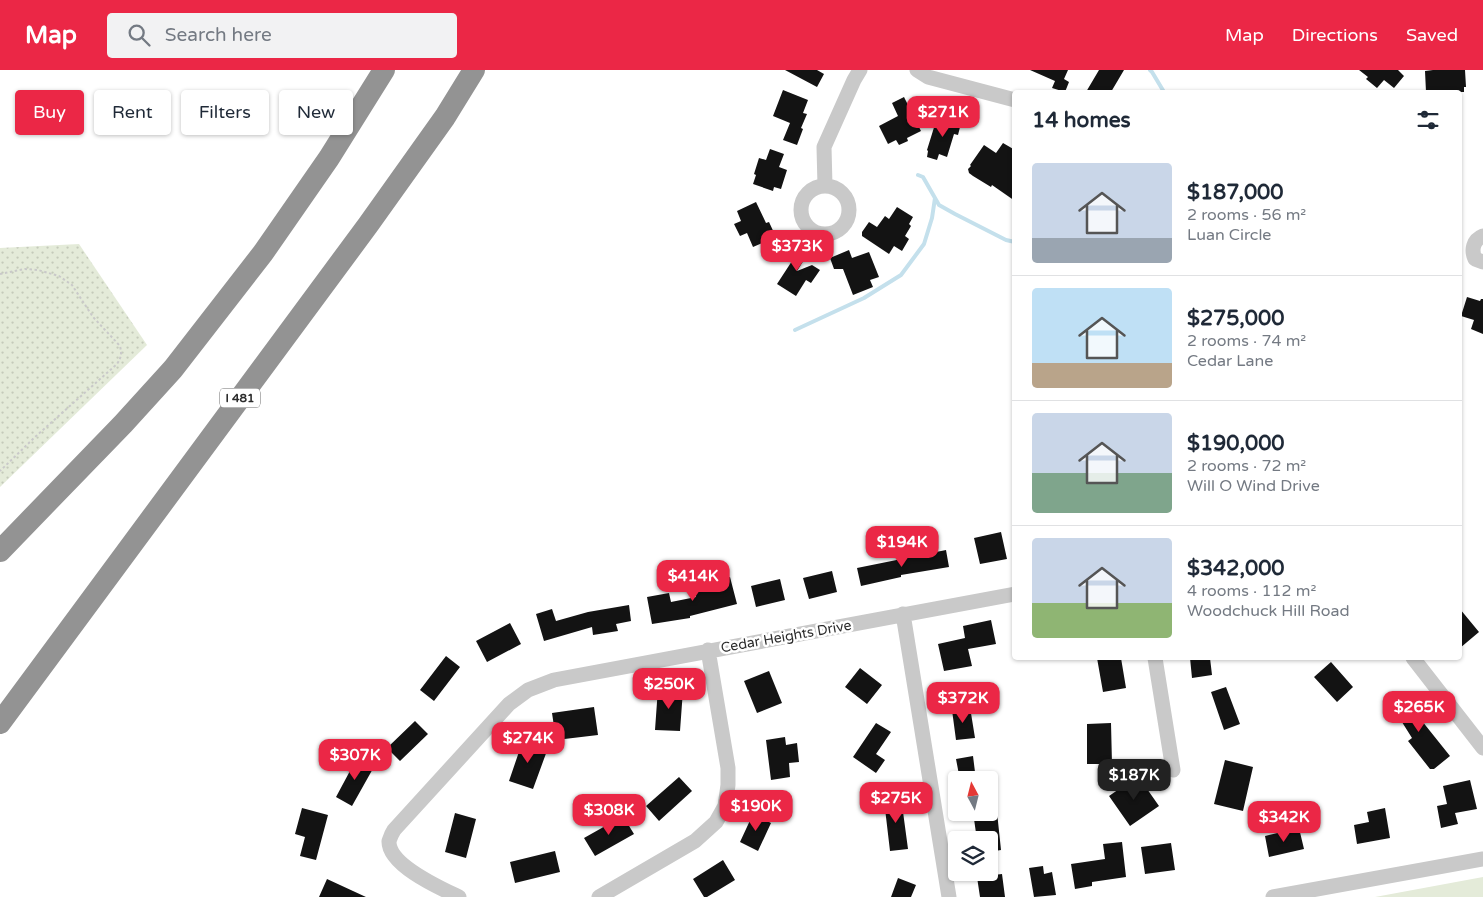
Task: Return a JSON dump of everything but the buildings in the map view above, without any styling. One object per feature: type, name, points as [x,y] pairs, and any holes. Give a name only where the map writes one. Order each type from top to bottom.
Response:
[{"type":"highway","points":[[0,550],[117,431],[173,369],[259,259],[329,158],[384,70]]},
{"type":"highway","name":"I 481","points":[[0,723],[368,226],[445,117],[474,70]]},
{"type":"street","points":[[825,186],[824,147],[860,70]]},
{"type":"street","points":[[917,70],[928,77],[1012,99]]},
{"type":"street","points":[[1483,236],[1474,242],[1473,254],[1475,259],[1483,262]]},
{"type":"street","name":"Cedar Heights Drive","points":[[459,897],[438,887],[401,864],[394,857],[390,843],[394,830],[509,704],[528,690],[554,680],[1012,595]]},
{"type":"street","points":[[903,614],[949,897]]},
{"type":"street","points":[[599,897],[695,841],[716,822],[725,806],[728,768],[708,650]]},
{"type":"street","points":[[1155,660],[1173,770]]},
{"type":"street","points":[[1415,660],[1483,748]]},
{"type":"street","points":[[1273,897],[1483,859]]},
{"type":"path","points":[[0,274],[25,269],[38,270],[59,276],[72,285],[93,317],[120,346],[121,358],[117,364],[34,437],[0,471]]},
{"type":"green space","points":[[79,244],[147,345],[0,487],[0,248]]},
{"type":"green space","points":[[1483,877],[1483,897],[1375,897]]},
{"type":"waterway","points":[[1150,70],[1163,90]]},
{"type":"waterway","points":[[795,330],[864,298],[901,275],[924,244],[932,218],[935,198],[923,177],[918,175]]},
{"type":"waterway","points":[[935,198],[939,205],[1012,241]]}]
